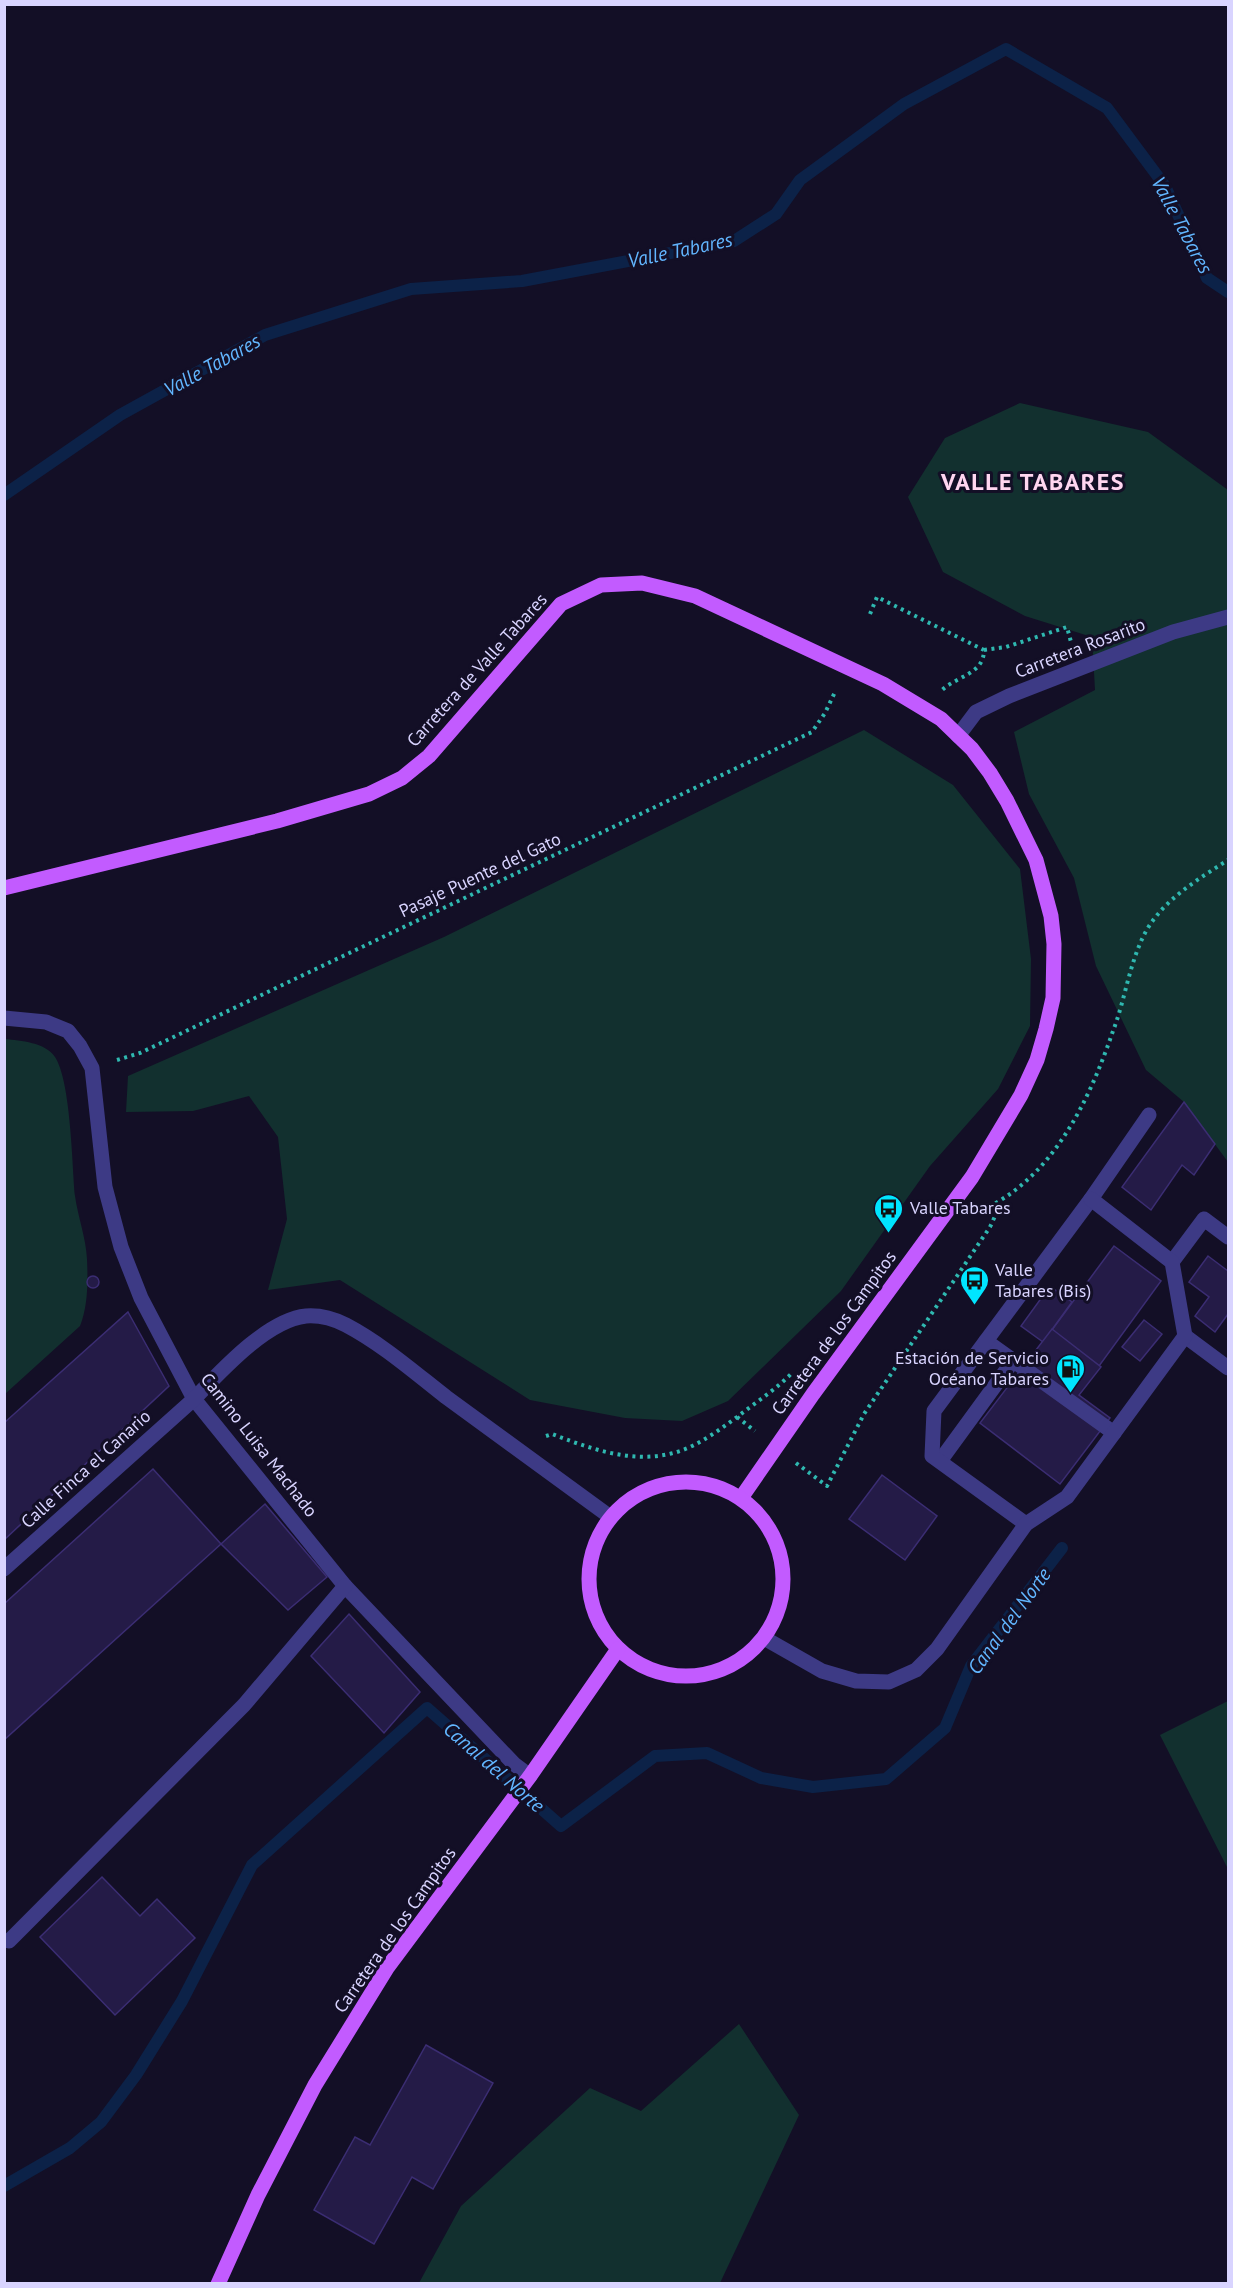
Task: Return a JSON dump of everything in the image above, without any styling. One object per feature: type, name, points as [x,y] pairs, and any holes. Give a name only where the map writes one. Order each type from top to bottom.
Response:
[{"type":"main road","name":"Carretera de Valle Tabares","points":[[4,888],[277,822],[369,794],[402,778],[429,756],[561,604],[601,585],[642,583],[695,596],[883,684],[941,719],[958,735]]},
{"type":"main road","name":"Carretera de los Campitos","points":[[741,1498],[813,1394],[972,1177],[1021,1095],[1037,1060],[1046,1029],[1053,998],[1055,969],[1051,916],[1044,885],[1036,860],[1007,801],[990,773],[958,735]]},
{"type":"main road","points":[[666,1482],[708,1484],[741,1498],[767,1525],[778,1546],[783,1569],[782,1593],[775,1617],[764,1638],[747,1655],[727,1668],[704,1675],[680,1677],[657,1672],[635,1662],[618,1649],[605,1632],[595,1613],[590,1592],[590,1570],[596,1542],[609,1516],[626,1498],[645,1487],[666,1482]]},
{"type":"main road","name":"Carretera de los Campitos","points":[[219,2283],[258,2195],[315,2085],[387,1968],[530,1776],[618,1649]]},
{"type":"street","name":"Carretera Rosarito","points":[[958,735],[976,712],[1009,696],[1173,632],[1228,617]]},
{"type":"street","name":"Camino Luisa Machado","points":[[4,1018],[46,1022],[68,1031],[80,1046],[92,1068],[105,1187],[121,1247],[141,1298],[194,1399],[345,1586],[514,1764],[530,1776]]},
{"type":"street","points":[[1026,1524],[932,1456],[934,1411],[1091,1199],[1149,1115]]},
{"type":"street","points":[[1091,1199],[1172,1262],[1185,1336],[1228,1368]]},
{"type":"street","points":[[1172,1262],[1204,1219],[1228,1237]]},
{"type":"street","name":"Calle Finca el Canario","points":[[4,1569],[194,1399],[222,1370],[268,1331],[288,1320],[308,1316],[328,1318],[346,1325],[609,1516]]},
{"type":"street","points":[[764,1638],[822,1671],[856,1680],[889,1683],[916,1670],[937,1649],[1026,1524],[1067,1497],[1185,1336]]},
{"type":"street","points":[[986,1341],[1114,1433]]},
{"type":"street","points":[[940,1461],[1013,1361]]},
{"type":"street","points":[[9,1941],[244,1705],[345,1586]]},
{"type":"path","points":[[870,614],[878,597],[984,650],[1006,647],[1066,627],[1079,669]]},
{"type":"path","points":[[961,677],[979,667],[984,658],[984,650]]},
{"type":"path","name":"Pasaje Puente del Gato","points":[[140,1053],[812,732],[825,713]]},
{"type":"path","points":[[827,1486],[864,1414],[990,1227],[1003,1200],[1028,1181],[1049,1159],[1067,1131],[1114,1031],[1144,935],[1156,917],[1172,900],[1228,860]]},
{"type":"path","points":[[517,1448],[552,1434],[584,1446],[623,1456],[645,1457],[668,1454],[688,1448],[708,1438],[737,1416]]},
{"type":"green space","points":[[1020,403],[1148,432],[1228,490],[1228,1162],[1184,1102],[1146,1070],[1096,966],[1074,878],[1029,794],[1014,732],[1095,690],[1092,637],[1025,616],[943,572],[908,497],[945,438]]},
{"type":"green space","points":[[864,730],[953,785],[1020,869],[1031,959],[1030,1026],[998,1089],[930,1166],[841,1291],[728,1401],[682,1421],[625,1418],[530,1400],[340,1280],[268,1290],[287,1219],[278,1137],[249,1096],[193,1111],[126,1112],[128,1076],[444,937]]},
{"type":"green space","points":[[5,1039],[32,1043],[45,1048],[55,1057],[60,1069],[68,1104],[75,1196],[85,1243],[87,1276],[86,1302],[80,1326],[5,1394]]},
{"type":"green space","points":[[1228,1701],[1228,1869],[1160,1735]]},
{"type":"green space","points":[[739,2024],[799,2115],[720,2283],[419,2283],[461,2206],[590,2088],[641,2111]]},
{"type":"building","points":[[1184,1102],[1215,1144],[1194,1175],[1182,1165],[1151,1210],[1122,1187]]},
{"type":"building","points":[[1114,1246],[1161,1281],[1091,1377],[1043,1342]]},
{"type":"building","points":[[1208,1256],[1228,1271],[1228,1314],[1215,1332],[1195,1316],[1209,1297],[1189,1282]]},
{"type":"building","points":[[95,1276],[99,1282],[95,1288],[91,1288],[87,1280]]},
{"type":"building","points":[[1050,1286],[1072,1302],[1043,1342],[1021,1326]]},
{"type":"building","points":[[128,1312],[169,1386],[4,1540],[4,1423]]},
{"type":"building","points":[[1144,1320],[1162,1334],[1140,1361],[1122,1347]]},
{"type":"building","points":[[1052,1329],[1101,1367],[1079,1395],[1110,1418],[1060,1484],[980,1423]]},
{"type":"building","points":[[153,1469],[221,1544],[4,1740],[4,1604]]},
{"type":"building","points":[[882,1475],[937,1516],[905,1560],[849,1519]]},
{"type":"building","points":[[265,1504],[327,1577],[288,1610],[221,1544]]},
{"type":"building","points":[[349,1614],[420,1692],[384,1733],[311,1656]]},
{"type":"building","points":[[102,1877],[140,1916],[157,1899],[195,1938],[115,2015],[40,1937]]},
{"type":"building","points":[[426,2045],[493,2083],[433,2189],[412,2177],[374,2244],[314,2210],[355,2137],[370,2145]]},
{"type":"waterway","name":"Valle Tabares","points":[[4,495],[120,415],[265,335],[411,289],[522,281],[734,241],[776,214],[800,180],[904,104],[1006,49],[1107,108],[1165,186],[1207,278],[1228,292]]},
{"type":"waterway","name":"Canal del Norte","points":[[4,2186],[70,2148],[101,2122],[136,2075],[182,2001],[252,1865],[427,1708],[561,1826],[655,1756],[707,1753],[761,1778],[813,1787],[886,1779],[945,1728],[971,1666],[1062,1548]]},
{"type":"place","name":"Valle Tabares","points":[[889,1234]]},
{"type":"place","name":"Valle Tabares (Bis)","points":[[974,1306]]},
{"type":"place","name":"Estación de Servicio Océano Tabares","points":[[1070,1394]]},
{"type":"district","name":"VALLE TABARES","points":[[1033,482]]}]
